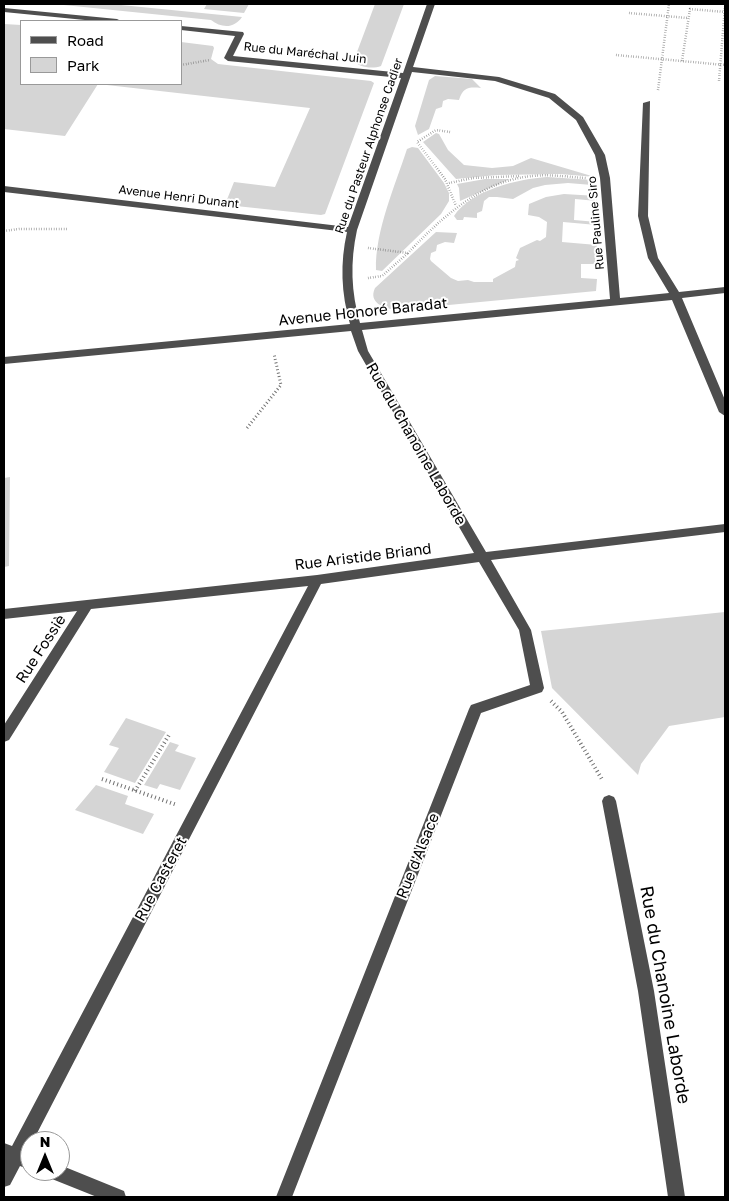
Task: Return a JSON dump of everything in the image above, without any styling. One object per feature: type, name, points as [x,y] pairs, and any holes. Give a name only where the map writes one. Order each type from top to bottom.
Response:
[{"type":"street","name":"Rue du Pasteur Alphonse Cadier","points":[[355,328],[350,312],[346,282],[348,246],[431,4]]},
{"type":"street","points":[[4,10],[108,20]]},
{"type":"street","name":"Rue du Maréchal Juin","points":[[182,28],[240,34],[228,58],[407,72]]},
{"type":"street","name":"Rue Pauline Siro","points":[[407,72],[496,79],[552,96],[580,119],[600,155],[605,180],[615,302]]},
{"type":"street","points":[[647,104],[643,216],[654,258],[676,296],[725,412]]},
{"type":"street","name":"Avenue Henri Dunant","points":[[4,189],[352,230]]},
{"type":"street","name":"Avenue Honoré Baradat","points":[[4,361],[355,328],[725,290]]},
{"type":"street","name":"Rue du Chanoine Laborde","points":[[355,328],[363,351],[482,557]]},
{"type":"street","name":"Rue Aristide Briand","points":[[4,614],[317,580],[482,557],[725,528]]},
{"type":"street","points":[[482,557],[525,630],[537,688]]},
{"type":"street","name":"Rue Casteret","points":[[4,1179],[317,580]]},
{"type":"street","name":"Rue Fossiè","points":[[4,736],[88,604]]},
{"type":"street","name":"Rue d'Alsace","points":[[284,1197],[476,709],[537,688]]},
{"type":"street","name":"Rue du Chanoine Laborde","points":[[609,801],[646,990],[677,1197]]},
{"type":"street","points":[[70,1178],[118,1197]]},
{"type":"path","points":[[658,93],[669,4]]},
{"type":"path","points":[[719,81],[725,6]]},
{"type":"path","points":[[682,61],[690,9],[725,12]]},
{"type":"path","points":[[629,13],[688,18]]},
{"type":"path","points":[[616,55],[725,65]]},
{"type":"path","points":[[182,65],[228,58]]},
{"type":"path","points":[[450,132],[436,130],[417,142],[449,183],[456,206]]},
{"type":"path","points":[[346,282],[382,276],[456,206],[494,186],[533,176]]},
{"type":"path","points":[[449,183],[473,178],[533,176],[605,180]]},
{"type":"path","points":[[4,231],[20,229],[68,230]]},
{"type":"path","points":[[348,246],[408,253]]},
{"type":"path","points":[[246,428],[281,385],[271,336]]},
{"type":"path","points":[[537,688],[562,712],[600,774],[609,801]]},
{"type":"path","points":[[136,791],[169,735]]},
{"type":"path","points":[[102,779],[196,812]]},
{"type":"green space","points":[[54,4],[111,4],[242,17],[235,24],[223,26],[211,20]]},
{"type":"green space","points":[[207,4],[249,4],[244,13],[204,9]]},
{"type":"green space","points":[[375,4],[404,4],[381,66],[366,67],[359,65],[354,60]]},
{"type":"green space","points":[[4,24],[20,25],[20,85],[97,85],[65,136],[4,129]]},
{"type":"green space","points":[[182,42],[213,46],[211,59],[218,64],[371,81],[374,83],[325,214],[321,215],[236,206],[226,202],[234,182],[275,187],[310,108],[107,85],[182,85]]},
{"type":"green space","points":[[435,76],[472,79],[481,88],[465,90],[462,92],[459,100],[448,99],[443,101],[442,107],[436,109],[429,129],[418,135],[415,126],[429,80]]},
{"type":"green space","points":[[436,133],[439,134],[448,150],[464,165],[492,168],[513,166],[531,158],[595,177],[560,174],[497,175],[456,179],[423,142]]},
{"type":"green space","points":[[412,147],[418,148],[444,183],[449,193],[449,201],[441,214],[382,271],[376,270],[382,224],[407,149]]},
{"type":"green space","points":[[547,177],[593,180],[595,183],[592,185],[568,183],[545,185],[533,188],[513,199],[489,197],[484,201],[482,211],[477,213],[477,218],[464,217],[463,220],[457,220],[454,216],[472,199],[496,187],[523,180]]},
{"type":"green space","points":[[485,179],[510,179],[460,201],[457,184]]},
{"type":"green space","points":[[564,194],[597,196],[597,201],[575,199],[574,220],[597,222],[597,225],[563,222],[562,242],[597,245],[596,264],[581,264],[581,278],[597,279],[596,291],[396,310],[382,306],[375,301],[373,293],[375,288],[436,232],[457,233],[454,243],[445,242],[437,245],[436,251],[431,253],[431,261],[451,278],[458,281],[493,282],[493,279],[515,267],[516,261],[519,260],[516,258],[520,248],[546,237],[547,222],[539,217],[528,215],[529,204],[546,197]]},
{"type":"green space","points":[[10,477],[9,566],[4,567],[4,478]]},
{"type":"green space","points":[[725,612],[725,717],[669,726],[641,764],[638,775],[552,688],[541,631]]},
{"type":"green space","points":[[126,718],[166,732],[135,783],[104,772],[119,748],[109,745]]},
{"type":"green space","points":[[170,742],[179,745],[175,751],[196,758],[180,790],[160,784],[157,789],[144,785]]},
{"type":"green space","points":[[96,785],[128,796],[125,804],[154,814],[143,834],[75,810]]}]
